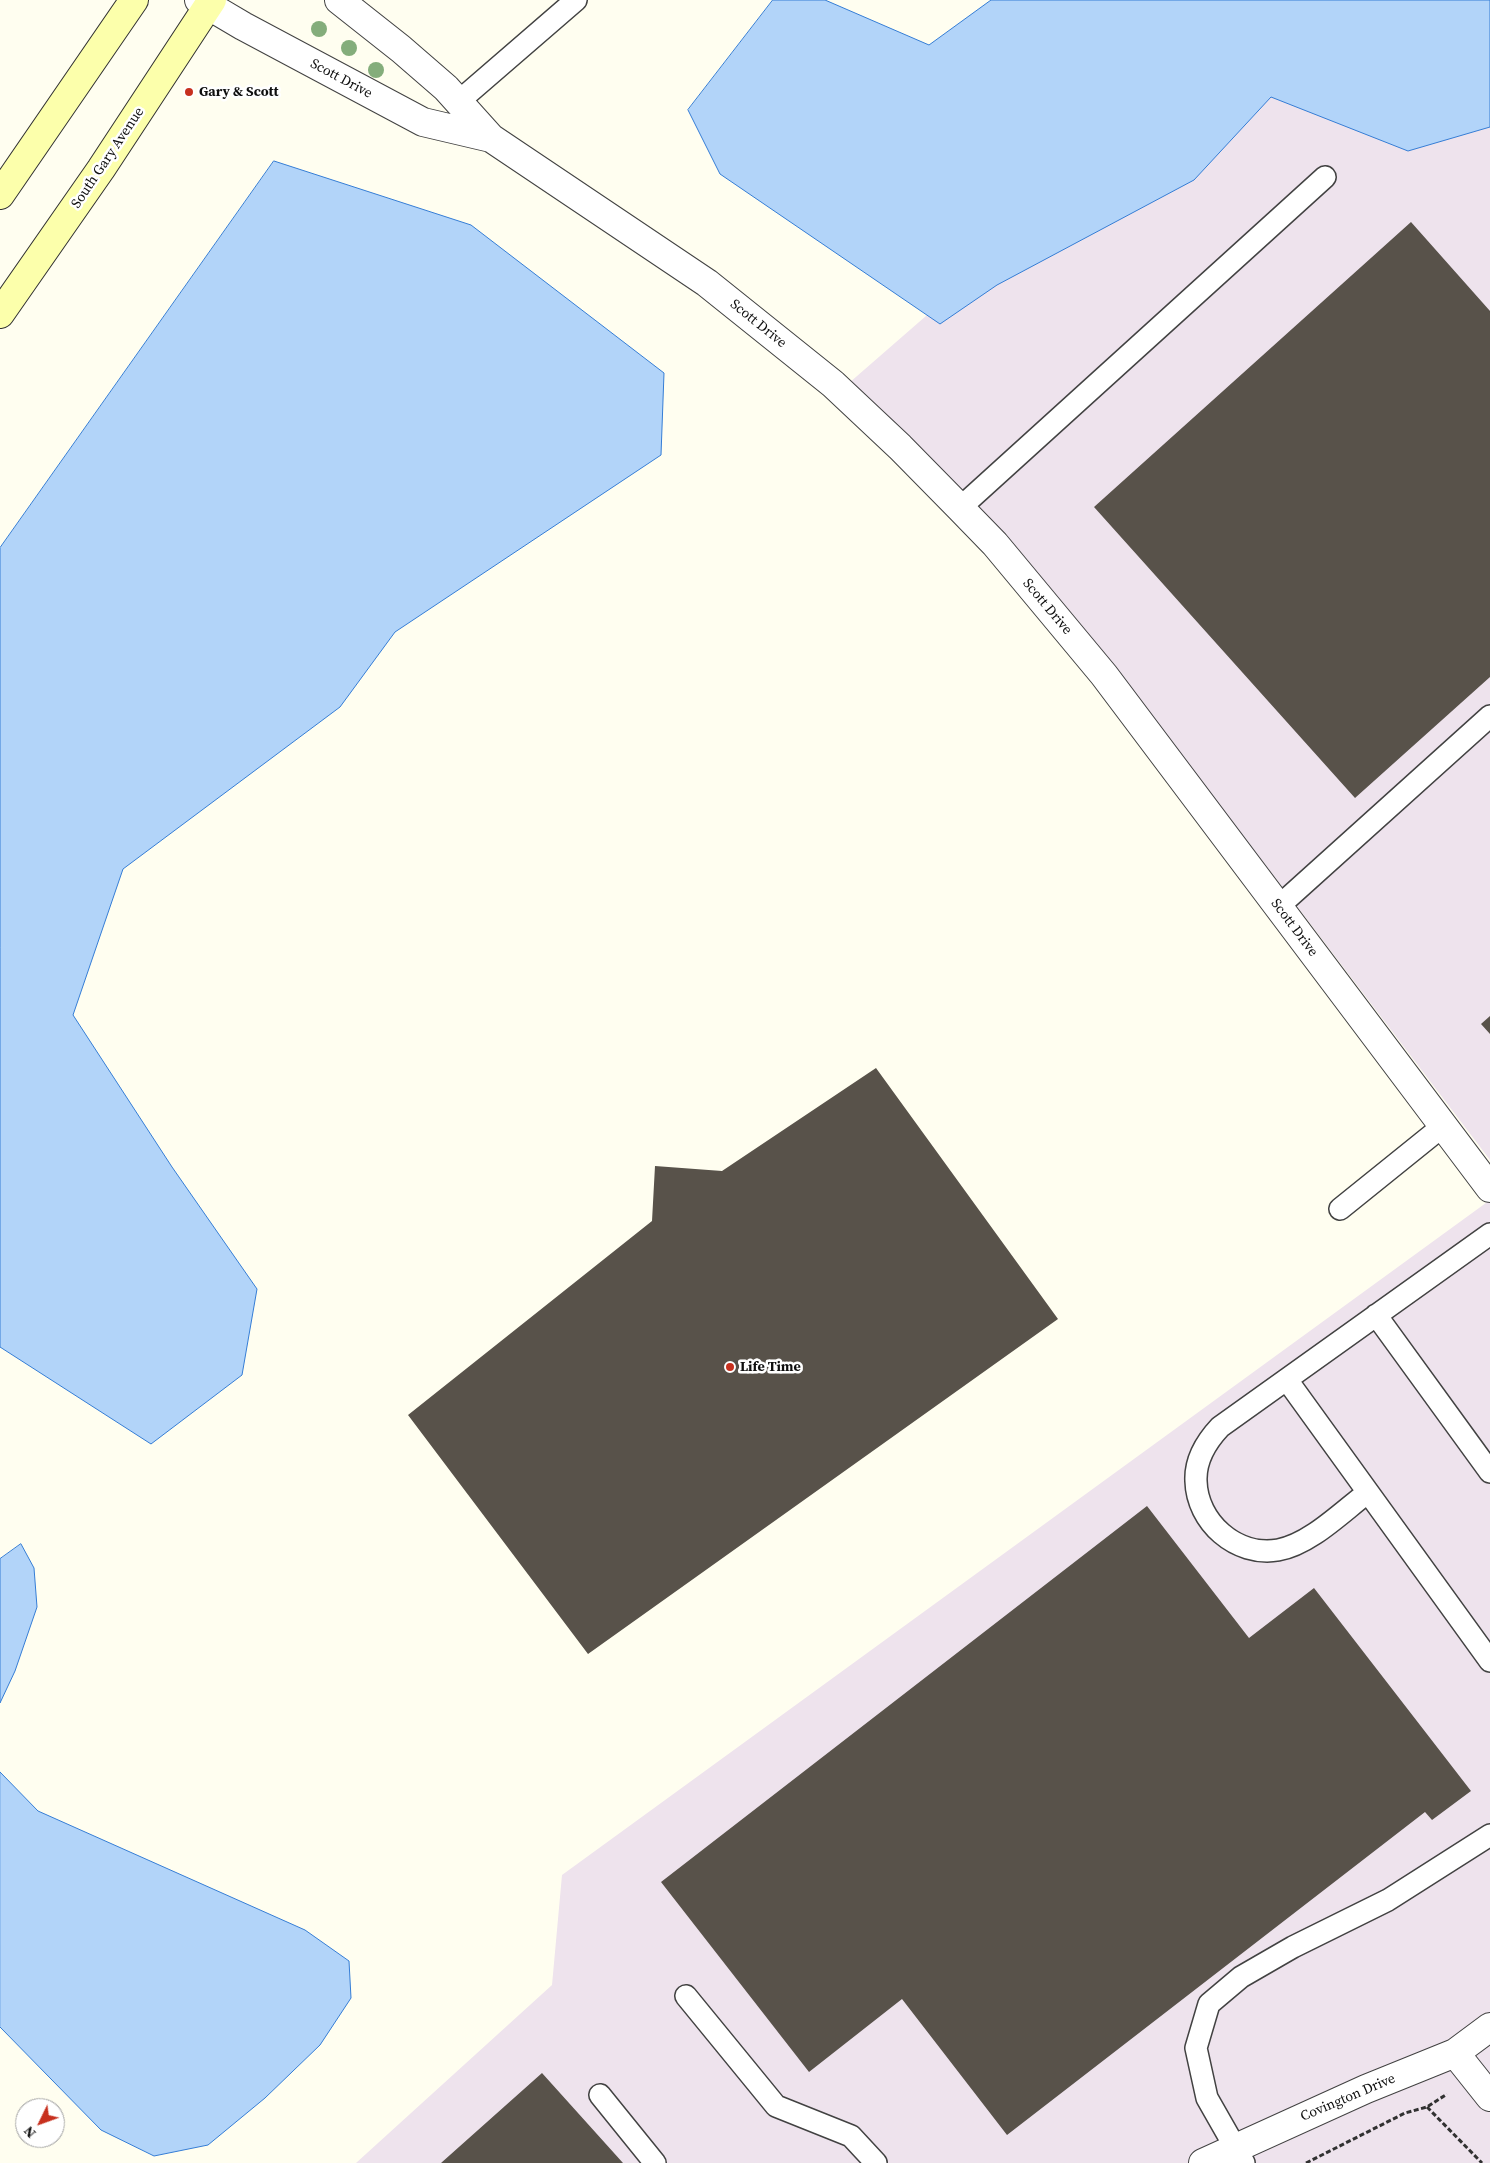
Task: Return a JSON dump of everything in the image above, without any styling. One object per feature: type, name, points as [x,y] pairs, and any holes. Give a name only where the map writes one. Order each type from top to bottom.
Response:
[{"type":"main road","points":[[0,195],[134,0]]},
{"type":"main road","name":"South Gary Avenue","points":[[0,314],[101,170],[207,2]]},
{"type":"street","name":"Scott Drive","points":[[339,0],[401,49],[446,88],[491,138],[707,283],[833,384],[900,447],[995,544],[1104,675],[1490,1188]]},
{"type":"street","name":"Scott Drive","points":[[207,2],[423,122],[491,138]]},
{"type":"street","name":"Covington Drive","points":[[1202,2163],[1240,2155],[1366,2089],[1455,2053],[1490,2027]]},
{"type":"street","points":[[1455,2053],[1490,2097]]},
{"type":"lane","points":[[458,102],[576,0]]},
{"type":"lane","points":[[960,508],[1325,178]]},
{"type":"lane","points":[[1278,907],[1490,716]]},
{"type":"lane","points":[[1340,1210],[1444,1126]]},
{"type":"lane","points":[[1367,1493],[1297,1545],[1277,1550],[1257,1550],[1238,1545],[1221,1534],[1207,1519],[1199,1500],[1196,1480],[1199,1460],[1207,1442],[1220,1426],[1490,1234]]},
{"type":"lane","points":[[1376,1315],[1490,1472]]},
{"type":"lane","points":[[1286,1380],[1490,1662]]},
{"type":"lane","points":[[1240,2155],[1208,2098],[1196,2048],[1210,2004],[1242,1977],[1294,1947],[1388,1900],[1490,1835]]},
{"type":"lane","points":[[686,1996],[776,2106],[851,2136],[876,2163]]},
{"type":"lane","points":[[600,2095],[655,2163]]},
{"type":"path","points":[[1306,2163],[1405,2113],[1427,2107],[1437,2100]]},
{"type":"path","points":[[1427,2107],[1482,2163]]},
{"type":"shaded area","points":[[1289,0],[1490,0],[1490,1160],[1178,750],[981,510],[849,383]]},
{"type":"shaded area","points":[[1490,1200],[1490,2163],[356,2163],[552,1985],[562,1875]]},
{"type":"water","points":[[773,0],[825,0],[929,45],[991,0],[1490,0],[1490,127],[1408,151],[1271,97],[1194,180],[997,285],[940,324],[720,174],[688,110]]},
{"type":"water","points":[[274,161],[471,225],[664,373],[661,455],[395,632],[340,707],[123,869],[73,1015],[172,1167],[257,1289],[242,1375],[151,1444],[0,1347],[0,548]]},
{"type":"water","points":[[21,1544],[34,1568],[37,1607],[15,1671],[0,1703],[0,1559]]},
{"type":"water","points":[[0,1772],[38,1811],[305,1930],[349,1961],[351,1998],[320,2045],[265,2098],[208,2145],[154,2156],[101,2130],[0,2027]]},
{"type":"building","points":[[1411,222],[1490,311],[1490,677],[1355,798],[1094,507]]},
{"type":"building","points":[[1490,1016],[1490,1034],[1481,1024]]},
{"type":"building","name":"Life Time","points":[[876,1068],[1058,1319],[588,1654],[408,1415],[652,1221],[655,1166],[722,1171]]},
{"type":"building","points":[[1147,1506],[1249,1638],[1314,1588],[1471,1791],[1432,1820],[1425,1812],[1007,2135],[902,1999],[809,2072],[661,1882]]},
{"type":"building","points":[[542,2073],[623,2163],[441,2163]]},
{"type":"place","name":"Gary & Scott","points":[[189,92]]},
{"type":"place","name":"Life Time","points":[[730,1367]]}]
